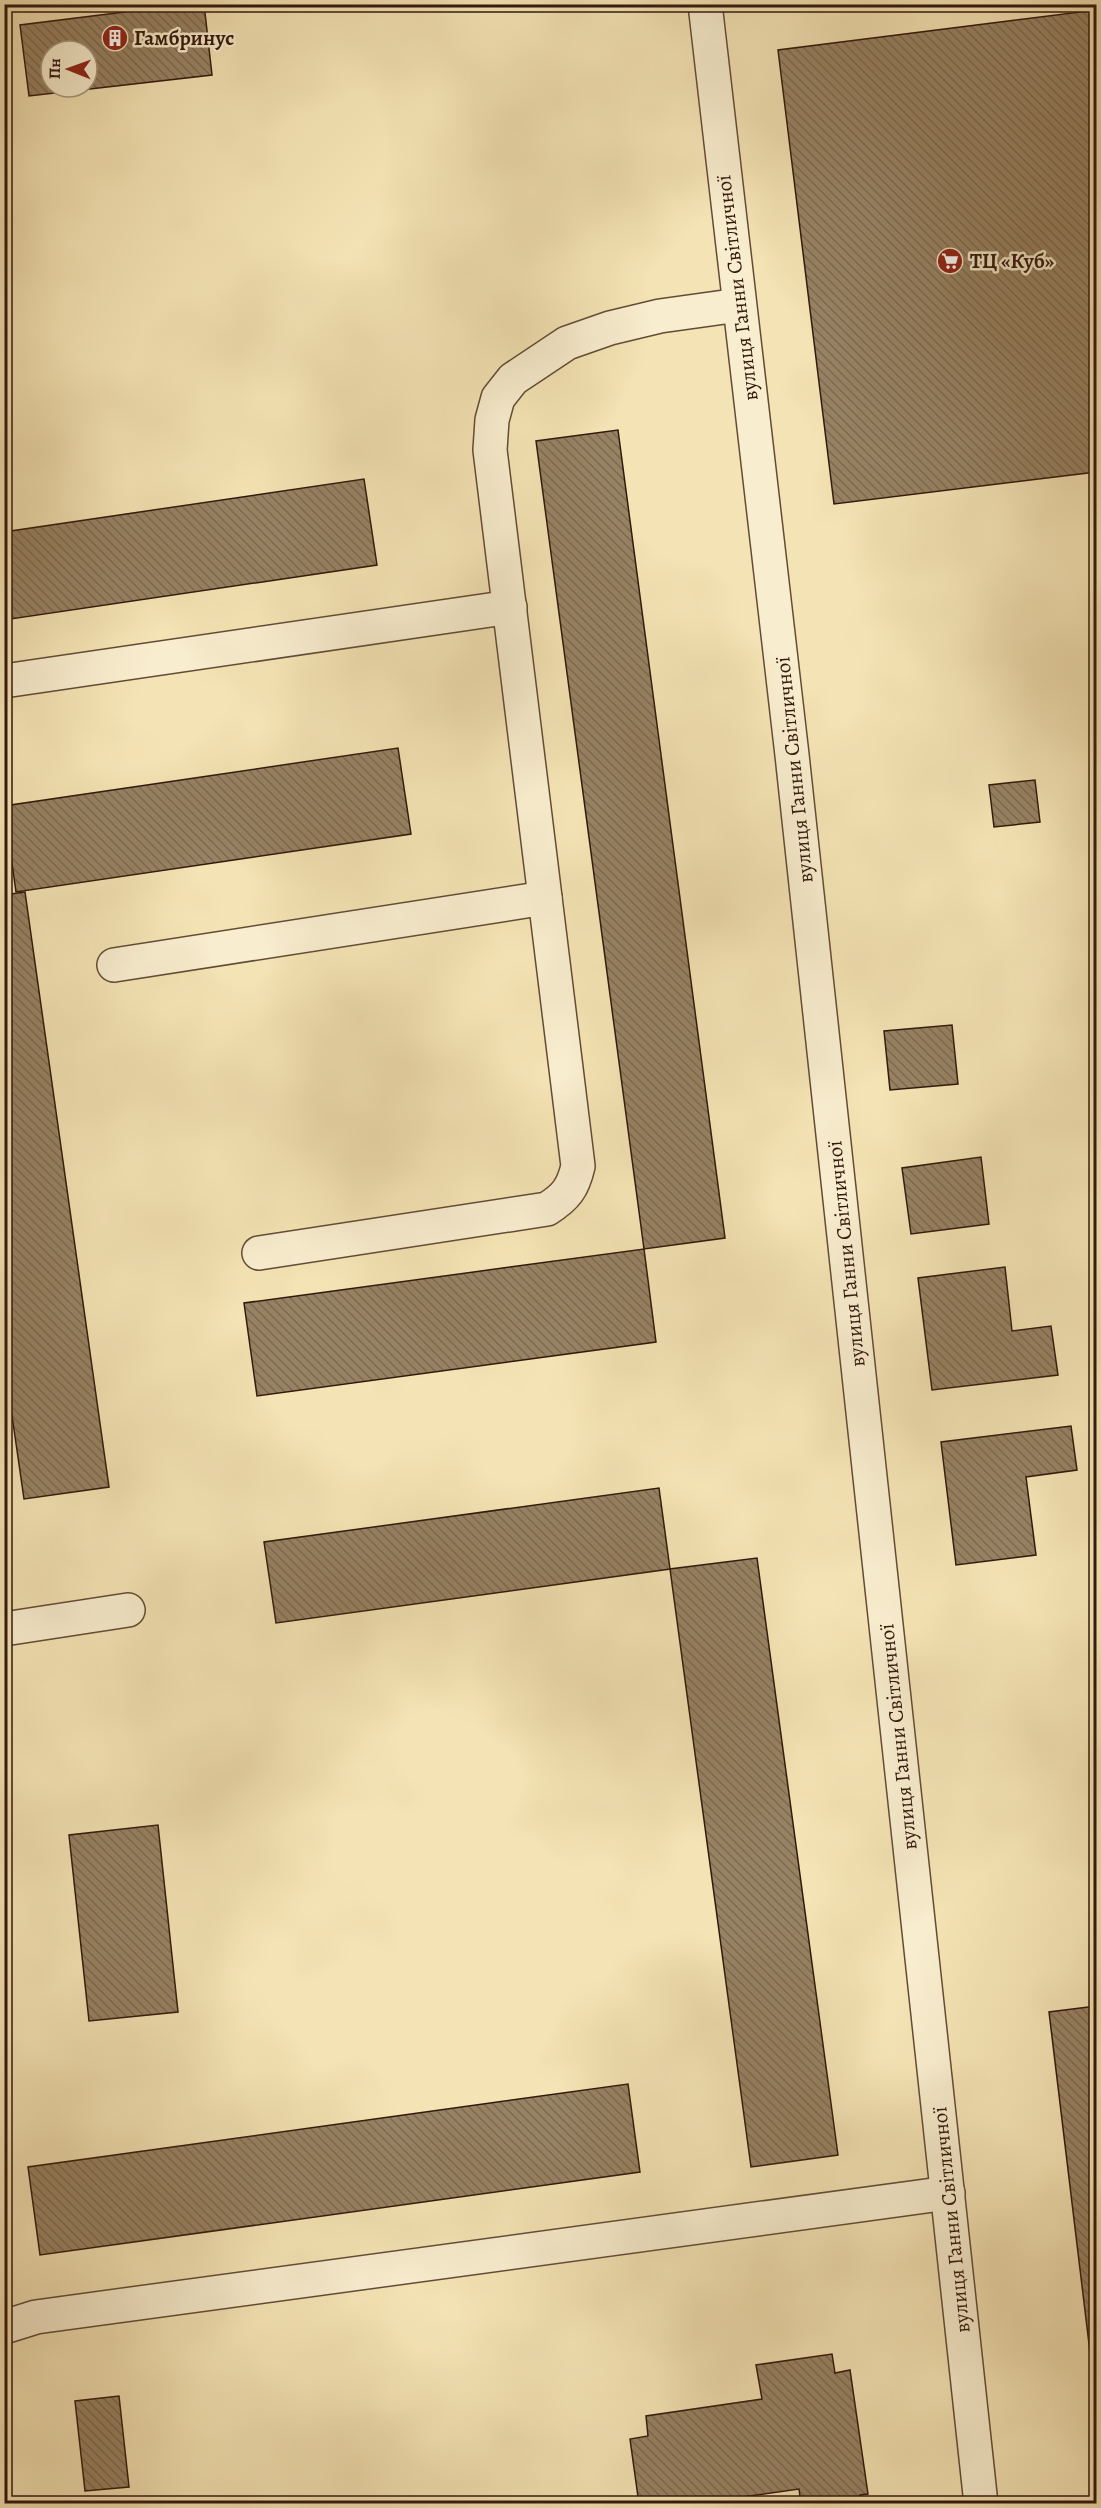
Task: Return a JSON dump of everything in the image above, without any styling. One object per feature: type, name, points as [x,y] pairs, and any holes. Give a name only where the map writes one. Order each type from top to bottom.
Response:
[{"type":"street","name":"вулиця Ганни Світличної","points":[[705,4],[792,754],[981,2504]]},
{"type":"street","points":[[259,1253],[547,1209],[565,1198],[574,1185],[578,1166],[490,450],[492,420],[498,398],[513,379],[567,343],[610,328],[660,316],[739,306]]},
{"type":"street","points":[[4,681],[510,607]]},
{"type":"street","points":[[114,965],[545,898]]},
{"type":"street","points":[[4,1629],[128,1610]]},
{"type":"street","points":[[4,2327],[36,2317],[948,2193]]},
{"type":"building","name":"Гамбринус","points":[[204,4],[212,75],[99,88],[99,39],[39,39],[39,95],[29,96],[20,25]]},
{"type":"building","name":"ТЦ «Куб»","points":[[1096,10],[1096,472],[834,504],[778,50]]},
{"type":"building","points":[[618,430],[725,1238],[644,1249],[536,441]]},
{"type":"building","points":[[364,479],[377,565],[4,620],[4,532]]},
{"type":"building","points":[[398,748],[411,834],[16,892],[4,806]]},
{"type":"building","points":[[1035,780],[1040,822],[994,827],[989,785]]},
{"type":"building","points":[[25,892],[109,1487],[24,1499],[4,1360],[4,895]]},
{"type":"building","points":[[952,1025],[958,1084],[890,1090],[884,1031]]},
{"type":"building","points":[[981,1157],[989,1224],[911,1234],[902,1168]]},
{"type":"building","points":[[644,1249],[656,1342],[257,1396],[244,1303]]},
{"type":"building","points":[[1005,1267],[1012,1331],[1051,1326],[1058,1375],[932,1390],[918,1278]]},
{"type":"building","points":[[1071,1426],[1077,1470],[1026,1477],[1036,1555],[956,1565],[941,1442]]},
{"type":"building","points":[[659,1488],[670,1569],[276,1623],[264,1542]]},
{"type":"building","points":[[757,1558],[838,2155],[751,2167],[670,1569]]},
{"type":"building","points":[[158,1825],[178,2012],[89,2021],[69,1835]]},
{"type":"building","points":[[1096,2006],[1096,2402],[1049,2012]]},
{"type":"building","points":[[628,2084],[640,2172],[40,2255],[28,2167]]},
{"type":"building","points":[[832,2354],[835,2373],[850,2370],[868,2494],[860,2495],[862,2504],[801,2504],[799,2489],[735,2498],[736,2504],[639,2504],[630,2439],[648,2436],[646,2416],[762,2399],[756,2365]]},
{"type":"building","points":[[119,2396],[129,2487],[85,2491],[75,2401]]},
{"type":"place","name":"Гамбринус","points":[[115,38]]},
{"type":"place","name":"ТЦ «Куб»","points":[[950,261]]}]
